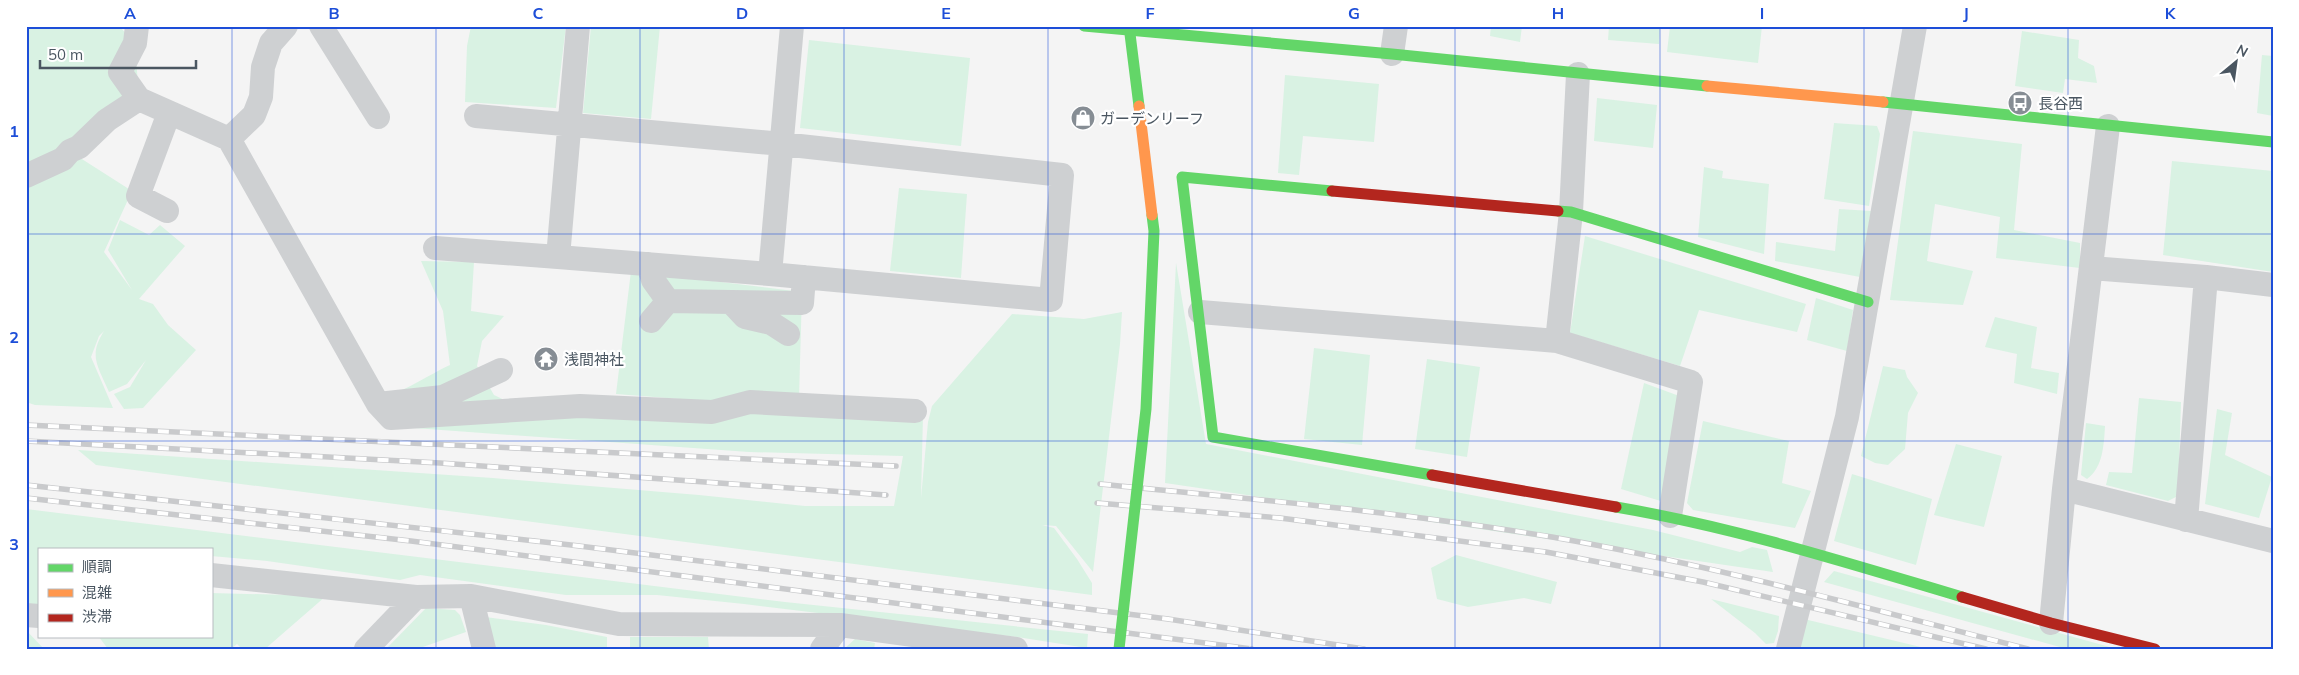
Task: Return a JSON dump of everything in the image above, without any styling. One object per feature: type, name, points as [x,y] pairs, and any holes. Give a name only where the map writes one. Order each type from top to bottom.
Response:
[{"type":"street","points":[[137,26],[136,44],[120,72],[139,99],[169,114],[229,139],[378,404],[391,418],[580,406],[712,412],[750,402],[915,411]]},
{"type":"street","points":[[229,139],[254,114],[261,97],[263,67],[271,43],[286,26]]},
{"type":"street","points":[[321,26],[378,117]]},
{"type":"street","points":[[558,257],[578,26]]},
{"type":"street","points":[[770,274],[792,26]]},
{"type":"street","points":[[1084,26],[1129,28],[2273,142]]},
{"type":"street","points":[[1392,54],[1396,26]]},
{"type":"street","points":[[1788,649],[1847,417],[1914,26]]},
{"type":"street","points":[[1119,649],[1146,409],[1154,230],[1129,28]]},
{"type":"street","points":[[1557,341],[1570,212],[1578,74]]},
{"type":"street","points":[[29,172],[63,159],[79,147],[107,120],[139,99]]},
{"type":"street","points":[[167,211],[138,196],[169,114]]},
{"type":"street","points":[[435,248],[804,276],[1051,300],[1062,175],[782,144],[476,116]]},
{"type":"street","points":[[2051,623],[2064,489],[2108,126]]},
{"type":"street","points":[[1868,302],[1570,212],[1182,177],[1200,312],[1213,437],[1670,516],[1812,552],[2051,623],[2155,649]]},
{"type":"street","points":[[648,264],[653,280],[668,300]]},
{"type":"street","points":[[2091,268],[2206,277],[2273,285]]},
{"type":"street","points":[[668,300],[802,303],[804,276]]},
{"type":"street","points":[[2186,520],[2206,277]]},
{"type":"street","points":[[651,321],[668,300]]},
{"type":"street","points":[[731,302],[745,317],[770,323],[788,334]]},
{"type":"street","points":[[1200,312],[1557,341],[1691,382],[1670,516]]},
{"type":"street","points":[[378,404],[443,397],[501,370]]},
{"type":"street","points":[[2064,489],[2273,542]]},
{"type":"street","points":[[212,575],[416,597],[471,596],[619,624],[840,625],[1016,649]]},
{"type":"street","points":[[471,596],[484,649]]},
{"type":"street","points":[[366,649],[416,597]]},
{"type":"street","points":[[822,649],[840,625]]},
{"type":"green space","points":[[26,26],[119,26],[135,43],[139,99],[74,154],[132,191],[104,252],[132,290],[108,250],[120,220],[149,235],[160,225],[185,246],[139,299],[153,304],[168,325],[196,350],[143,408],[124,409],[114,394],[130,387],[146,360],[127,384],[109,392],[96,361],[96,347],[104,331],[99,336],[91,357],[113,408],[35,405],[26,402]]},
{"type":"green space","points":[[471,26],[566,26],[556,108],[465,102],[467,46]]},
{"type":"green space","points":[[591,26],[660,26],[651,119],[583,113]]},
{"type":"green space","points":[[1491,26],[1522,26],[1520,42],[1490,36]]},
{"type":"green space","points":[[1609,26],[1660,26],[1659,44],[1608,40]]},
{"type":"green space","points":[[1670,26],[1762,26],[1758,63],[1667,52]]},
{"type":"green space","points":[[2022,31],[2079,40],[2078,58],[2094,66],[2097,83],[2065,79],[2063,93],[2015,86]]},
{"type":"green space","points":[[809,40],[970,58],[961,146],[800,128]]},
{"type":"green space","points":[[2262,55],[2273,56],[2273,116],[2257,113]]},
{"type":"green space","points":[[1285,75],[1379,84],[1374,142],[1303,136],[1299,175],[1278,173]]},
{"type":"green space","points":[[1597,98],[1657,105],[1653,148],[1594,141]]},
{"type":"green space","points":[[1834,123],[1877,126],[1880,134],[1869,206],[1824,199]]},
{"type":"green space","points":[[1913,131],[2022,144],[2014,230],[2080,243],[2080,268],[1996,258],[2000,217],[1935,204],[1927,261],[1973,271],[1963,305],[1890,300]]},
{"type":"green space","points":[[2172,161],[2273,171],[2273,272],[2163,255]]},
{"type":"green space","points":[[1704,167],[1723,171],[1722,178],[1769,184],[1764,254],[1698,237]]},
{"type":"green space","points":[[899,188],[967,194],[961,278],[890,271]]},
{"type":"green space","points":[[1839,209],[1871,211],[1860,277],[1775,261],[1776,242],[1835,251]]},
{"type":"green space","points":[[1585,236],[1806,304],[1797,332],[1699,310],[1680,366],[1570,333]]},
{"type":"green space","points":[[421,261],[474,262],[471,311],[504,316],[482,341],[477,366],[494,395],[517,406],[381,397],[406,388],[450,365],[443,311]]},
{"type":"green space","points":[[1176,263],[1206,444],[1653,530],[1740,552],[1752,547],[1767,550],[1773,572],[1165,483]]},
{"type":"green space","points":[[631,271],[802,292],[799,398],[718,402],[616,394]]},
{"type":"green space","points":[[1816,298],[1853,310],[1847,351],[1807,340]]},
{"type":"green space","points":[[1122,312],[1120,344],[1093,572],[1056,526],[1042,525],[1054,528],[1077,559],[1092,583],[1092,595],[96,465],[78,450],[493,478],[805,506],[894,506],[903,456],[749,452],[414,428],[750,405],[923,415],[921,498],[928,422],[932,406],[1012,314],[1084,319]]},
{"type":"green space","points":[[1995,317],[2037,327],[2031,368],[2059,373],[2057,394],[2014,383],[2017,354],[1985,347]]},
{"type":"green space","points":[[1314,348],[1370,355],[1362,445],[1304,439]]},
{"type":"green space","points":[[1427,359],[1480,367],[1467,457],[1415,449]]},
{"type":"green space","points":[[1883,366],[1905,370],[1907,377],[1918,393],[1908,413],[1905,449],[1888,465],[1875,463],[1861,456]]},
{"type":"green space","points":[[1644,383],[1682,397],[1664,502],[1621,489]]},
{"type":"green space","points":[[2139,398],[2181,402],[2178,496],[2168,501],[2106,485],[2109,472],[2132,473]]},
{"type":"green space","points":[[2217,409],[2232,413],[2225,455],[2272,477],[2259,518],[2205,504]]},
{"type":"green space","points":[[1703,421],[1789,441],[1782,483],[1811,491],[1795,528],[1693,510],[1687,503]]},
{"type":"green space","points":[[2086,423],[2105,426],[2102,455],[2096,469],[2087,479],[2081,475]]},
{"type":"green space","points":[[1956,444],[2002,456],[1984,527],[1934,515]]},
{"type":"green space","points":[[1852,474],[1932,499],[1916,565],[1834,541]]},
{"type":"green space","points":[[26,509],[785,602],[1088,634],[1087,648],[1017,637],[657,595],[566,595],[420,575],[400,580],[267,561],[212,556],[212,548],[38,548],[38,608],[26,606]]},
{"type":"green space","points":[[1456,555],[1557,582],[1551,604],[1524,598],[1468,607],[1437,599],[1431,568]]},
{"type":"green space","points":[[1834,571],[2117,649],[2067,649],[1824,582]]},
{"type":"green space","points":[[212,593],[326,596],[265,649],[242,649],[237,644],[231,649],[108,649],[100,638],[212,638]]},
{"type":"green space","points":[[1711,599],[1779,616],[1778,631],[1774,643],[1766,644],[1755,633]]},
{"type":"green space","points":[[426,608],[455,610],[460,615],[466,632],[417,649],[386,649]]},
{"type":"green space","points":[[485,617],[546,625],[607,637],[607,648],[495,649]]},
{"type":"green space","points":[[1804,619],[1929,649],[1796,649]]},
{"type":"green space","points":[[26,630],[44,649],[26,649]]},
{"type":"green space","points":[[630,637],[708,637],[709,649],[630,649]]},
{"type":"green space","points":[[855,639],[875,643],[874,649],[844,649]]},
{"type":"railway","points":[[26,425],[896,466]]},
{"type":"railway","points":[[26,441],[440,463],[886,495]]},
{"type":"railway","points":[[1100,484],[1383,513],[1552,537],[1732,574],[2028,649]]},
{"type":"railway","points":[[26,485],[571,545],[1168,619],[1364,649]]},
{"type":"railway","points":[[26,498],[411,541],[1252,649]]},
{"type":"railway","points":[[1097,503],[1280,518],[1546,552],[1703,582],[1986,649]]},
{"type":"traffic: fast","points":[[1084,26],[1392,54],[1707,86]]},
{"type":"traffic: fast","points":[[1129,26],[1139,106]]},
{"type":"traffic: fast","points":[[1883,102],[2273,142]]},
{"type":"traffic: fast","points":[[1332,191],[1182,177],[1213,437],[1432,475]]},
{"type":"traffic: fast","points":[[1558,211],[1571,212],[1868,302]]},
{"type":"traffic: fast","points":[[1119,649],[1146,409],[1154,231],[1152,215]]},
{"type":"traffic: fast","points":[[1616,507],[1747,535],[1962,597]]},
{"type":"traffic: slow","points":[[1707,86],[1883,102]]},
{"type":"traffic: slow","points":[[1139,106],[1152,215]]},
{"type":"traffic: jam","points":[[1332,191],[1558,211]]},
{"type":"traffic: jam","points":[[1432,475],[1616,507]]},
{"type":"traffic: jam","points":[[1962,597],[2051,623],[2155,649]]},
{"type":"place","name":"長谷西","points":[[2020,103]]},
{"type":"place","name":"ガーデンリーフ","points":[[1083,118]]},
{"type":"place","name":"浅間神社","points":[[546,359]]}]
